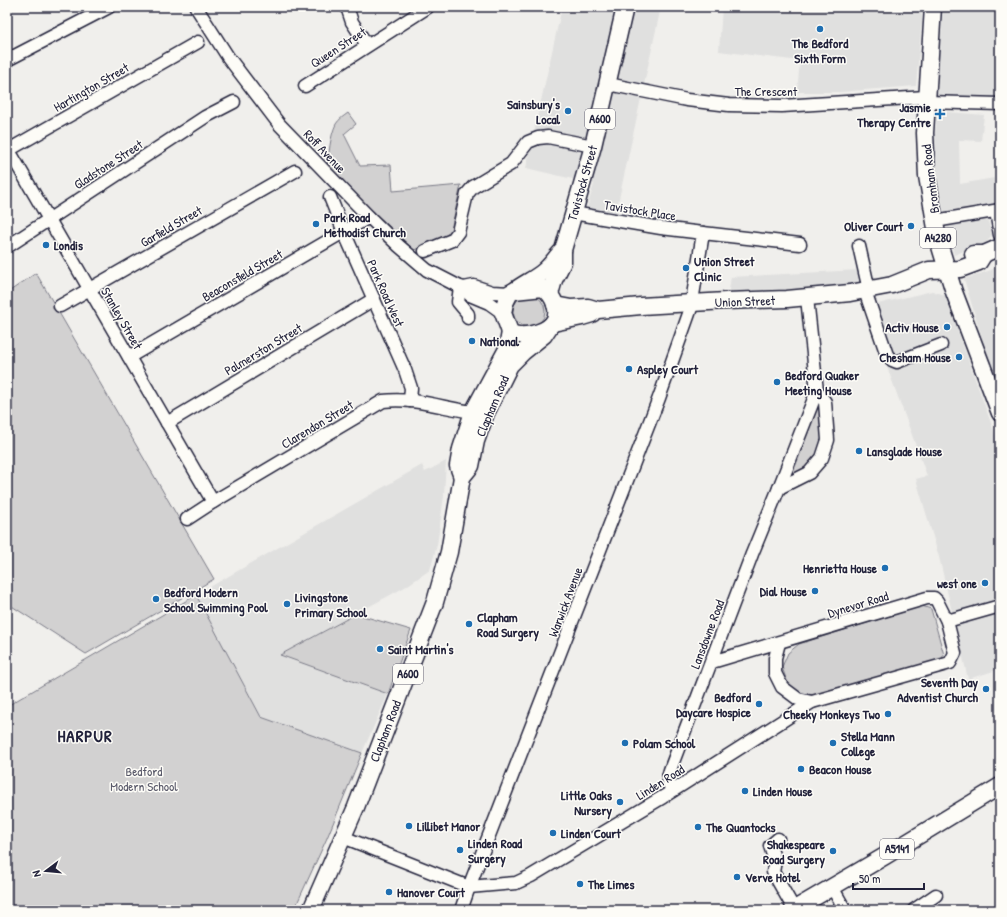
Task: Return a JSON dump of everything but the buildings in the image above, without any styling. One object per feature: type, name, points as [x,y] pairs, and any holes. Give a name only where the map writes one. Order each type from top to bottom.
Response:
[{"type":"main road","name":"Tavistock Street","points":[[512,292],[545,270],[554,258],[563,250],[594,146],[625,7]]},
{"type":"main road","name":"Bromham Road","points":[[932,7],[925,133],[926,164],[938,240],[947,270],[1000,413]]},
{"type":"main road","name":"Union Street","points":[[553,300],[571,308],[588,307],[598,310],[692,303],[807,298],[867,291],[892,285],[929,270],[960,269],[979,262],[984,254],[1000,247]]},
{"type":"main road","name":"A600","points":[[552,324],[555,315],[553,300],[554,280],[563,262],[563,250]]},
{"type":"main road","points":[[552,324],[537,332],[524,336],[517,336],[510,332],[503,313],[505,302],[512,292],[543,288],[553,300]]},
{"type":"main road","name":"Union Street","points":[[552,324],[590,315],[598,310]]},
{"type":"main road","name":"Clapham Road","points":[[311,910],[343,837],[435,602],[449,552],[462,477],[470,466],[476,441],[486,413],[510,365],[544,335],[552,324]]},
{"type":"main road","name":"Clapham Road","points":[[462,477],[458,466],[461,449],[472,412],[507,349],[510,332]]},
{"type":"main road","name":"A5141","points":[[794,910],[1000,786]]},
{"type":"street","points":[[7,60],[109,7]]},
{"type":"street","name":"Roff Avenue","points":[[196,7],[228,57],[279,124],[369,217],[427,270],[462,288],[470,295],[489,303],[503,313]]},
{"type":"street","points":[[347,7],[352,22],[367,45]]},
{"type":"street","name":"Queen Street","points":[[305,86],[428,7]]},
{"type":"street","name":"Hartington Street","points":[[8,150],[190,42]]},
{"type":"street","name":"The Crescent","points":[[608,84],[687,100],[729,105],[782,106],[926,99],[1000,104]]},
{"type":"street","name":"Gladstone Street","points":[[7,247],[227,102]]},
{"type":"street","points":[[425,251],[452,240],[458,232],[467,194],[473,186],[510,164],[528,142],[548,136],[594,146]]},
{"type":"street","name":"Stanley Street","points":[[8,150],[213,502]]},
{"type":"street","name":"Garfield Street","points":[[60,306],[295,171]]},
{"type":"street","name":"Park Road West","points":[[330,198],[411,388],[410,401]]},
{"type":"street","points":[[935,222],[998,210],[1000,235]]},
{"type":"street","name":"Tavistock Place","points":[[574,213],[661,228],[800,244]]},
{"type":"street","name":"Beaconsfield Street","points":[[129,357],[369,217]]},
{"type":"street","points":[[692,303],[703,233]]},
{"type":"street","points":[[860,246],[867,291],[887,355],[892,360],[897,362],[941,345]]},
{"type":"street","name":"Roff Avenue","points":[[462,288],[474,286],[492,292],[512,292]]},
{"type":"street","points":[[462,288],[458,302],[468,314],[468,318]]},
{"type":"street","name":"Lansdowne Road","points":[[672,791],[668,783],[668,776],[752,554],[817,391],[807,298]]},
{"type":"street","name":"Palmerston Street","points":[[167,423],[374,299]]},
{"type":"street","name":"Warwick Avenue","points":[[462,910],[469,887],[659,398],[688,319],[692,303]]},
{"type":"street","name":"Lansdowne Road","points":[[779,488],[809,473],[822,458],[828,440],[825,402],[817,391]]},
{"type":"street","name":"Clarendon Street","points":[[187,519],[383,401],[396,399],[472,412]]},
{"type":"street","name":"Dynevor Road","points":[[712,662],[928,598],[934,598],[937,601],[947,622]]},
{"type":"street","points":[[947,622],[1000,606]]},
{"type":"street","name":"Linden Road","points":[[343,837],[469,887],[516,883],[531,876],[672,791],[812,702],[950,663],[955,653],[947,622]]},
{"type":"street","points":[[779,643],[775,658],[774,673],[782,687],[798,699],[812,702]]},
{"type":"street","points":[[778,839],[770,846],[775,861],[773,872],[794,910]]},
{"type":"street","points":[[832,887],[845,910]]},
{"type":"street","points":[[914,910],[936,896]]},
{"type":"shaded area","points":[[562,7],[661,7],[615,217],[585,214],[594,184],[526,168]]},
{"type":"shaded area","name":"The Bedford Sixth Form","points":[[722,7],[923,7],[916,86],[839,92],[797,92],[800,61],[719,51]]},
{"type":"shaded area","points":[[943,7],[1000,7],[1000,100],[936,96]]},
{"type":"shaded area","points":[[937,111],[984,115],[981,141],[959,140],[960,184],[1000,177],[1000,208],[985,211],[992,234],[987,242],[954,255],[941,206],[933,160]]},
{"type":"shaded area","points":[[1000,264],[1000,386],[984,345],[964,279],[991,270]]},
{"type":"shaded area","points":[[858,270],[859,289],[728,297],[731,277]]},
{"type":"shaded area","points":[[932,291],[945,295],[1000,448],[1000,669],[968,679],[939,557],[916,479],[927,476],[865,307]]},
{"type":"shaded area","name":"Livingstone Primary School","points":[[446,461],[444,496],[437,545],[430,570],[405,587],[280,655],[388,694],[362,753],[261,717],[196,595],[422,465],[425,472]]},
{"type":"green space","points":[[348,113],[356,124],[344,134],[360,166],[391,165],[393,191],[461,185],[451,230],[447,238],[414,250],[327,168],[332,134],[336,124]]},
{"type":"green space","points":[[36,273],[214,579],[86,654],[7,603],[7,293]]},
{"type":"green space","points":[[526,295],[532,295],[542,302],[545,311],[544,317],[538,324],[532,327],[526,327],[516,320],[513,314],[513,308],[520,298]]},
{"type":"green space","points":[[815,405],[821,405],[826,439],[811,466],[789,476]]},
{"type":"green space","name":"Bedford Modern School","points":[[196,595],[261,717],[362,753],[327,838],[294,910],[7,910],[7,706]]},
{"type":"green space","points":[[922,606],[931,609],[944,655],[940,661],[814,697],[800,694],[789,684],[782,667],[788,653],[799,644]]},
{"type":"green space","points":[[356,614],[411,630],[388,694],[280,655]]},
{"type":"place","name":"The Bedford Sixth Form","points":[[820,29]]},
{"type":"place","name":"Sainsbury's Local","points":[[568,111]]},
{"type":"place","name":"Jasmie Therapy Centre","points":[[940,114]]},
{"type":"place","name":"Park Road Methodist Church","points":[[316,224]]},
{"type":"place","name":"Oliver Court","points":[[911,226]]},
{"type":"place","name":"Londis","points":[[46,245]]},
{"type":"place","name":"Union Street Clinic","points":[[686,268]]},
{"type":"place","name":"Activ House","points":[[947,327]]},
{"type":"place","name":"National","points":[[472,341]]},
{"type":"place","name":"Chesham House","points":[[959,357]]},
{"type":"place","name":"Aspley Court","points":[[629,369]]},
{"type":"place","name":"Bedford Quaker Meeting House","points":[[777,382]]},
{"type":"place","name":"Lansglade House","points":[[859,451]]},
{"type":"place","name":"Henrietta House","points":[[885,568]]},
{"type":"place","name":"west one","points":[[985,583]]},
{"type":"place","name":"Dial House","points":[[815,591]]},
{"type":"place","name":"Bedford Modern School Swimming Pool","points":[[156,599]]},
{"type":"place","name":"Livingstone Primary School","points":[[287,604]]},
{"type":"place","name":"Clapham Road Surgery","points":[[469,624]]},
{"type":"place","name":"Saint Martin's","points":[[380,649]]},
{"type":"place","name":"Seventh Day Adventist Church","points":[[986,689]]},
{"type":"place","name":"Bedford Daycare Hospice","points":[[759,704]]},
{"type":"place","name":"Cheeky Monkeys Two","points":[[888,714]]},
{"type":"place","name":"Polam School","points":[[625,743]]},
{"type":"place","name":"Stella Mann College","points":[[833,743]]},
{"type":"place","name":"Beacon House","points":[[801,769]]},
{"type":"place","name":"Linden House","points":[[745,791]]},
{"type":"place","name":"Little Oaks Nursery","points":[[620,802]]},
{"type":"place","name":"Lillibet Manor","points":[[409,826]]},
{"type":"place","name":"The Quantocks","points":[[698,827]]},
{"type":"place","name":"Linden Court","points":[[553,833]]},
{"type":"place","name":"Linden Road Surgery","points":[[460,850]]},
{"type":"place","name":"Shakespeare Road Surgery","points":[[833,851]]},
{"type":"place","name":"Verve Hotel","points":[[737,877]]},
{"type":"place","name":"The Limes","points":[[580,884]]},
{"type":"place","name":"Hanover Court","points":[[389,892]]},
{"type":"district","name":"HARPUR","points":[[85,736]]}]
